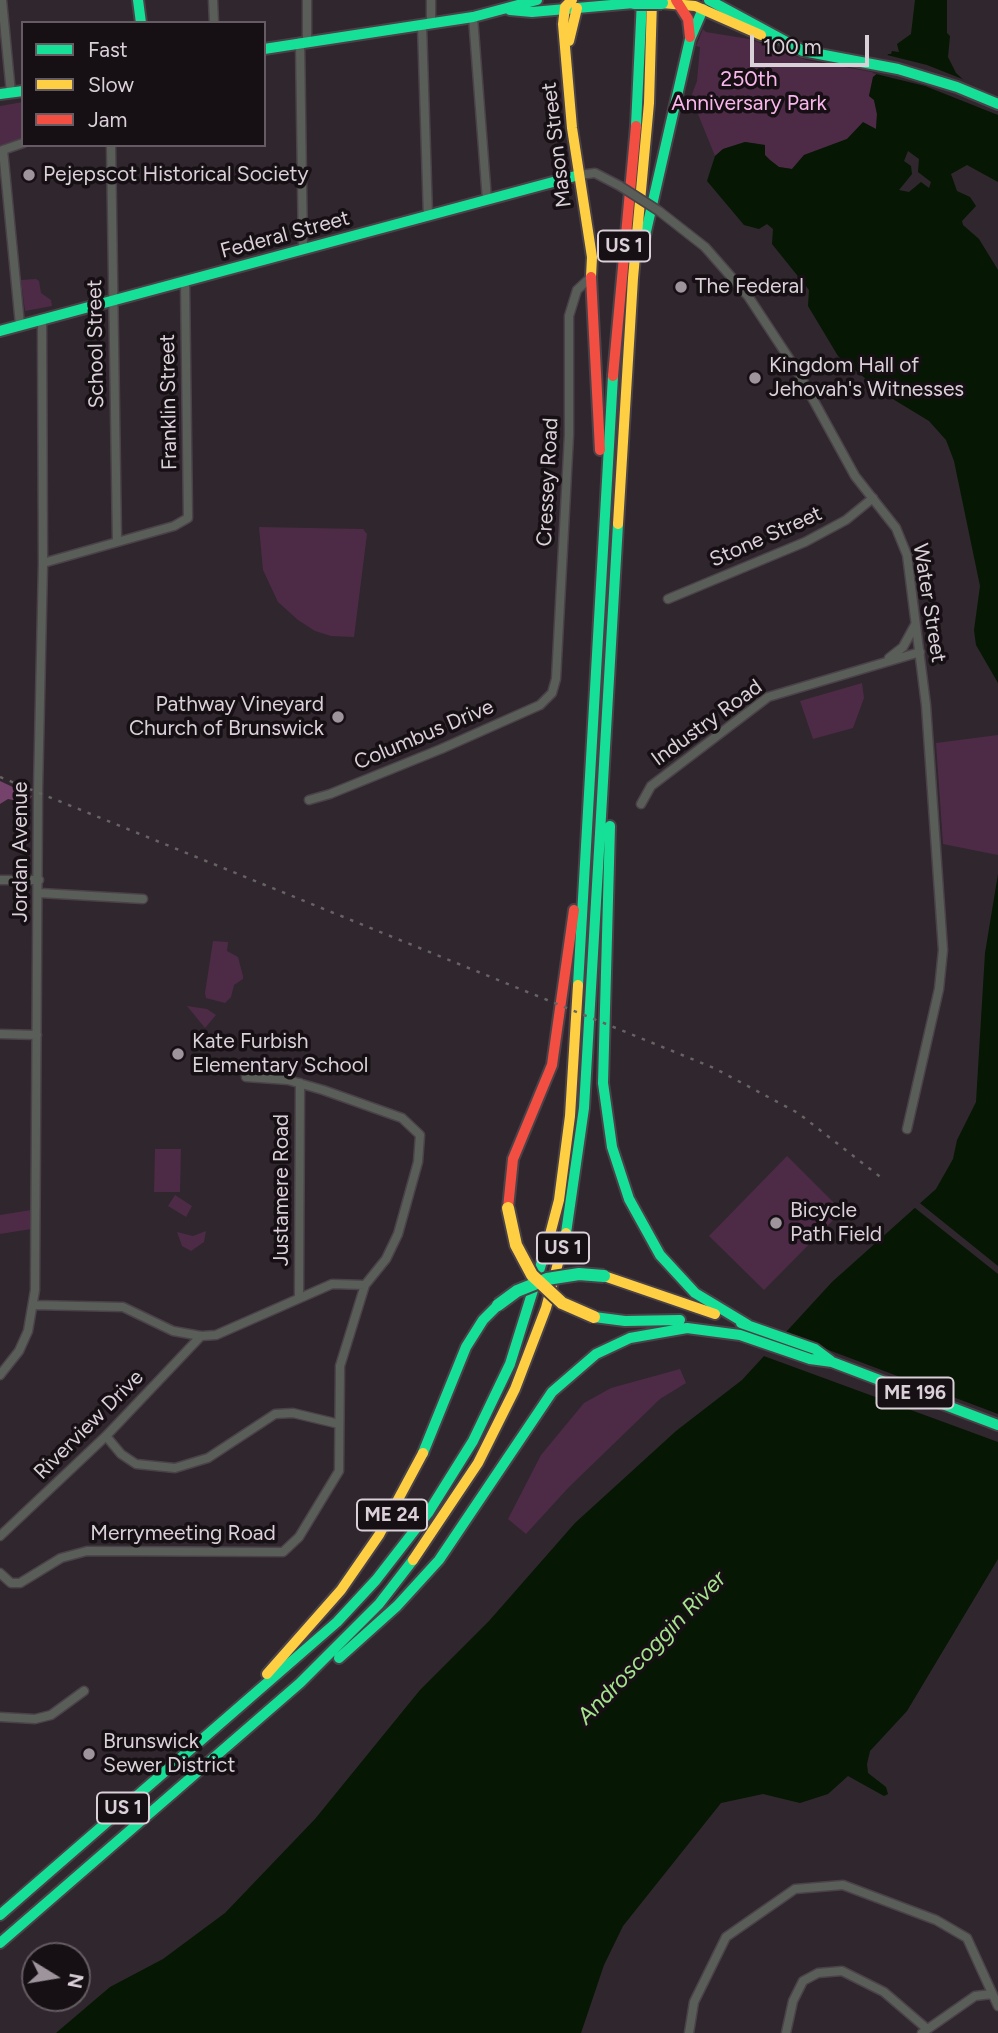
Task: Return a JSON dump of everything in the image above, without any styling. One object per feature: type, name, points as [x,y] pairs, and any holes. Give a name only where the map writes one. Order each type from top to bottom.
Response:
[{"type":"main road","points":[[138,0],[141,21]]},
{"type":"main road","name":"US 1","points":[[0,1915],[337,1622],[394,1558],[433,1505],[472,1441],[510,1364],[546,1256],[563,1172],[570,1116],[606,492],[621,277],[638,108],[638,1]]},
{"type":"main road","points":[[666,2],[688,19],[690,39]]},
{"type":"main road","name":"US 1","points":[[0,1943],[300,1683],[379,1604],[447,1514],[503,1416],[547,1308],[568,1224],[582,1138],[632,302],[649,103],[666,2]]},
{"type":"main road","points":[[266,49],[473,17],[533,3],[705,3],[736,25],[779,39],[818,56],[855,60],[910,72],[998,104]]},
{"type":"main road","points":[[632,302],[690,39],[705,3]]},
{"type":"main road","name":"Mason Street","points":[[571,5],[567,50],[579,175],[592,257],[602,478],[606,492]]},
{"type":"main road","name":"Federal Street","points":[[0,331],[579,175]]},
{"type":"main road","points":[[606,734],[611,773],[603,1083],[612,1147],[629,1199],[660,1255],[695,1293],[744,1330]]},
{"type":"main road","points":[[585,869],[577,887],[552,1065],[513,1159],[508,1208],[516,1245],[532,1275],[562,1303],[594,1317],[625,1321],[691,1320],[744,1330]]},
{"type":"main road","name":"ME 24","points":[[247,1702],[271,1669],[341,1590],[379,1535],[415,1471],[466,1347],[478,1327],[498,1305],[517,1291],[547,1279],[579,1274],[604,1276],[744,1330]]},
{"type":"main road","name":"ME 24","points":[[300,1683],[321,1674],[425,1577],[475,1509],[545,1402],[575,1370],[603,1350],[645,1333],[695,1328],[744,1330]]},
{"type":"main road","name":"ME 196","points":[[744,1330],[814,1349],[832,1362],[998,1425]]},
{"type":"street","points":[[2,0],[14,92]]},
{"type":"street","points":[[213,0],[214,21]]},
{"type":"street","points":[[303,250],[304,41],[307,0]]},
{"type":"street","points":[[428,216],[427,24],[431,0]]},
{"type":"street","points":[[473,17],[487,200]]},
{"type":"street","points":[[20,325],[1,151],[21,144]]},
{"type":"street","name":"School Street","points":[[111,147],[117,541]]},
{"type":"street","name":"Water Street","points":[[579,175],[595,173],[620,186],[659,211],[705,247],[748,296],[798,372],[855,476],[887,515],[902,541],[910,569],[932,774],[943,950],[939,989],[907,1129]]},
{"type":"street","name":"Cressey Road","points":[[550,696],[556,679],[569,435],[569,316],[573,298],[585,280],[591,276]]},
{"type":"street","name":"Franklin Street","points":[[117,541],[186,522],[188,517],[185,281]]},
{"type":"street","name":"Jordan Avenue","points":[[0,1375],[23,1345],[34,1305],[43,564],[42,319]]},
{"type":"street","name":"Stone Street","points":[[668,598],[805,542],[846,520],[873,498]]},
{"type":"street","points":[[43,564],[117,541]]},
{"type":"street","name":"Industry Road","points":[[885,661],[911,637],[915,622]]},
{"type":"street","name":"Industry Road","points":[[641,804],[651,786],[756,704],[801,685],[919,652]]},
{"type":"street","name":"Columbus Drive","points":[[309,800],[445,747],[540,705],[550,696]]},
{"type":"street","points":[[0,880],[39,880]]},
{"type":"street","points":[[40,893],[143,900]]},
{"type":"street","points":[[0,1034],[37,1035]]},
{"type":"street","name":"Merrymeeting Road","points":[[0,1573],[11,1583],[20,1583],[61,1558],[87,1551],[283,1552],[299,1537],[339,1471],[340,1366],[365,1285],[386,1259],[398,1234],[418,1162],[420,1135],[410,1122],[394,1114],[300,1083],[246,1077]]},
{"type":"street","name":"Justamere Road","points":[[299,1296],[300,1083]]},
{"type":"street","points":[[34,1305],[123,1307],[173,1331],[201,1336],[216,1335],[299,1296],[341,1282],[365,1285]]},
{"type":"street","name":"Riverview Drive","points":[[0,1536],[106,1436],[201,1336]]},
{"type":"street","points":[[106,1436],[121,1454],[136,1464],[165,1468],[192,1464],[208,1458],[275,1414],[293,1413],[339,1424]]},
{"type":"street","points":[[0,1717],[35,1718],[51,1714],[84,1691]]},
{"type":"street","points":[[690,2033],[694,2002],[726,1937],[795,1889],[843,1885],[936,1920],[967,1938],[998,2006]]},
{"type":"street","points":[[786,2033],[793,2001],[803,1981],[818,1973],[842,1971],[884,1992],[924,2031],[975,1996],[992,1994]]},
{"type":"green space","name":"250th Anniversary Park","points":[[703,29],[706,32],[749,39],[806,60],[877,73],[873,77],[869,96],[874,100],[877,114],[876,129],[863,123],[847,139],[804,155],[792,169],[779,167],[770,160],[765,155],[765,145],[745,142],[723,149],[715,156],[691,97],[697,81],[700,47],[696,46]]},
{"type":"green space","points":[[21,102],[21,140],[0,147],[0,106]]},
{"type":"green space","points":[[21,280],[39,281],[41,293],[51,300],[52,306],[25,311]]},
{"type":"green space","points":[[259,527],[363,529],[367,534],[354,637],[331,636],[315,631],[278,602],[263,570]]},
{"type":"green space","points":[[862,683],[864,698],[853,728],[813,739],[800,701]]},
{"type":"green space","points":[[998,735],[998,855],[943,844],[936,743]]},
{"type":"green space","points":[[213,941],[228,942],[227,951],[238,957],[243,976],[243,979],[234,985],[231,997],[225,1003],[206,998],[205,993]]},
{"type":"green space","points":[[187,1006],[207,1009],[216,1015],[205,1028]]},
{"type":"green space","points":[[155,1149],[181,1149],[180,1192],[154,1192]]},
{"type":"green space","name":"Bicycle Path Field","points":[[787,1156],[842,1211],[764,1290],[709,1236]]},
{"type":"green space","points":[[175,1195],[192,1206],[186,1217],[168,1206]]},
{"type":"green space","points":[[31,1210],[31,1229],[0,1234],[0,1215]]},
{"type":"green space","points":[[206,1231],[204,1242],[191,1251],[182,1246],[177,1232],[193,1236]]},
{"type":"green space","points":[[680,1369],[686,1383],[660,1399],[569,1487],[526,1534],[508,1519],[541,1455],[584,1403],[611,1388]]},
{"type":"shaded area","points":[[0,781],[32,796],[28,803],[8,799],[0,804]]},
{"type":"water","points":[[915,0],[947,0],[947,33],[950,36],[948,57],[956,73],[970,86],[998,101],[998,182],[967,165],[951,174],[957,191],[970,197],[976,206],[962,221],[963,225],[979,239],[998,270],[998,683],[976,645],[974,630],[980,586],[954,461],[946,440],[929,421],[883,393],[838,356],[808,306],[809,290],[772,244],[773,229],[767,224],[759,229],[744,225],[707,181],[715,156],[723,149],[745,142],[765,145],[765,155],[770,160],[779,167],[792,169],[804,155],[847,139],[863,122],[876,129],[877,114],[874,100],[869,96],[873,77],[883,69],[888,54],[892,51],[899,52],[897,44],[911,34]],"holes":[[[908,151],[919,159],[918,172],[931,182],[929,188],[921,182],[909,192],[899,190],[912,174],[911,166],[904,161]]]},
{"type":"water","name":"Androscoggin River","points":[[998,874],[998,1559],[907,1711],[870,1751],[868,1773],[886,1787],[888,1794],[884,1796],[848,1776],[828,1794],[800,1803],[763,1794],[721,1803],[623,1926],[604,1965],[581,2033],[56,2033],[81,2012],[91,2012],[91,2003],[110,1987],[163,1959],[225,1913],[315,1819],[420,1690],[489,1621],[575,1523],[676,1431],[742,1380],[832,1282],[936,1189],[953,1159],[957,1140],[976,1102],[985,953]]},
{"type":"pier","points":[[883,54],[927,65],[970,82],[984,93],[998,98],[998,115],[925,86],[872,73],[880,67]]},
{"type":"pier","points":[[916,1200],[998,1266],[998,1274],[910,1204]]},
{"type":"pier","points":[[781,1332],[998,1414],[998,1442],[761,1355]]},
{"type":"railway","points":[[0,777],[714,1068],[798,1113],[883,1179]]},
{"type":"traffic: fast","points":[[138,0],[141,21]]},
{"type":"traffic: fast","points":[[266,49],[473,17],[537,0]]},
{"type":"traffic: fast","points":[[636,126],[642,0]]},
{"type":"traffic: fast","points":[[709,0],[803,51],[898,69],[957,87],[998,104]]},
{"type":"traffic: fast","points":[[510,10],[532,12],[634,3]]},
{"type":"traffic: fast","points":[[634,3],[662,3]]},
{"type":"traffic: fast","points":[[642,249],[690,39],[703,9]]},
{"type":"traffic: fast","points":[[0,94],[21,91]]},
{"type":"traffic: fast","points":[[0,331],[579,175]]},
{"type":"traffic: fast","points":[[578,985],[613,376]]},
{"type":"traffic: fast","points":[[566,1233],[584,1108],[618,524]]},
{"type":"traffic: fast","points":[[610,826],[603,1083],[612,1147],[629,1199],[660,1255],[695,1293],[748,1325]]},
{"type":"traffic: fast","points":[[0,1915],[337,1622],[376,1580],[428,1513],[473,1441],[510,1364],[548,1242]]},
{"type":"traffic: fast","points":[[498,1305],[517,1291],[547,1279],[579,1274],[604,1276]]},
{"type":"traffic: fast","points":[[423,1453],[466,1347],[483,1320],[498,1305]]},
{"type":"traffic: fast","points":[[594,1317],[625,1321],[680,1320]]},
{"type":"traffic: fast","points":[[741,1323],[815,1349],[831,1361]]},
{"type":"traffic: fast","points":[[339,1658],[397,1606],[439,1560],[552,1392],[596,1354],[630,1338],[687,1328],[740,1335],[810,1359],[832,1362],[998,1425]]},
{"type":"traffic: fast","points":[[0,1943],[300,1683],[379,1604],[413,1560]]},
{"type":"traffic: slow","points":[[572,0],[565,7],[563,24],[572,128],[592,257],[591,277]]},
{"type":"traffic: slow","points":[[618,524],[633,278],[649,103],[652,0]]},
{"type":"traffic: slow","points":[[662,3],[695,6],[761,35]]},
{"type":"traffic: slow","points":[[569,41],[577,8]]},
{"type":"traffic: slow","points":[[548,1242],[559,1200],[570,1116],[578,985]]},
{"type":"traffic: slow","points":[[508,1208],[516,1245],[532,1275],[562,1303],[594,1317]]},
{"type":"traffic: slow","points":[[413,1560],[478,1463],[515,1389],[546,1308],[566,1233]]},
{"type":"traffic: slow","points":[[604,1276],[715,1314]]},
{"type":"traffic: slow","points":[[267,1674],[341,1590],[379,1535],[423,1453]]},
{"type":"traffic: jam","points":[[676,0],[688,19],[690,37]]},
{"type":"traffic: jam","points":[[613,376],[636,126]]},
{"type":"traffic: jam","points":[[591,277],[600,450]]},
{"type":"traffic: jam","points":[[508,1208],[513,1159],[552,1065],[574,910]]},
{"type":"place","name":"Pejepscot Historical Society","points":[[29,175]]},
{"type":"place","name":"The Federal","points":[[681,287]]},
{"type":"place","name":"Kingdom Hall of Jehovah's Witnesses","points":[[755,378]]},
{"type":"place","name":"Pathway Vineyard Church of Brunswick","points":[[338,717]]},
{"type":"place","name":"Kate Furbish Elementary School","points":[[178,1054]]},
{"type":"place","name":"Bicycle Path Field","points":[[776,1223]]},
{"type":"place","name":"Brunswick Sewer District","points":[[89,1754]]}]
